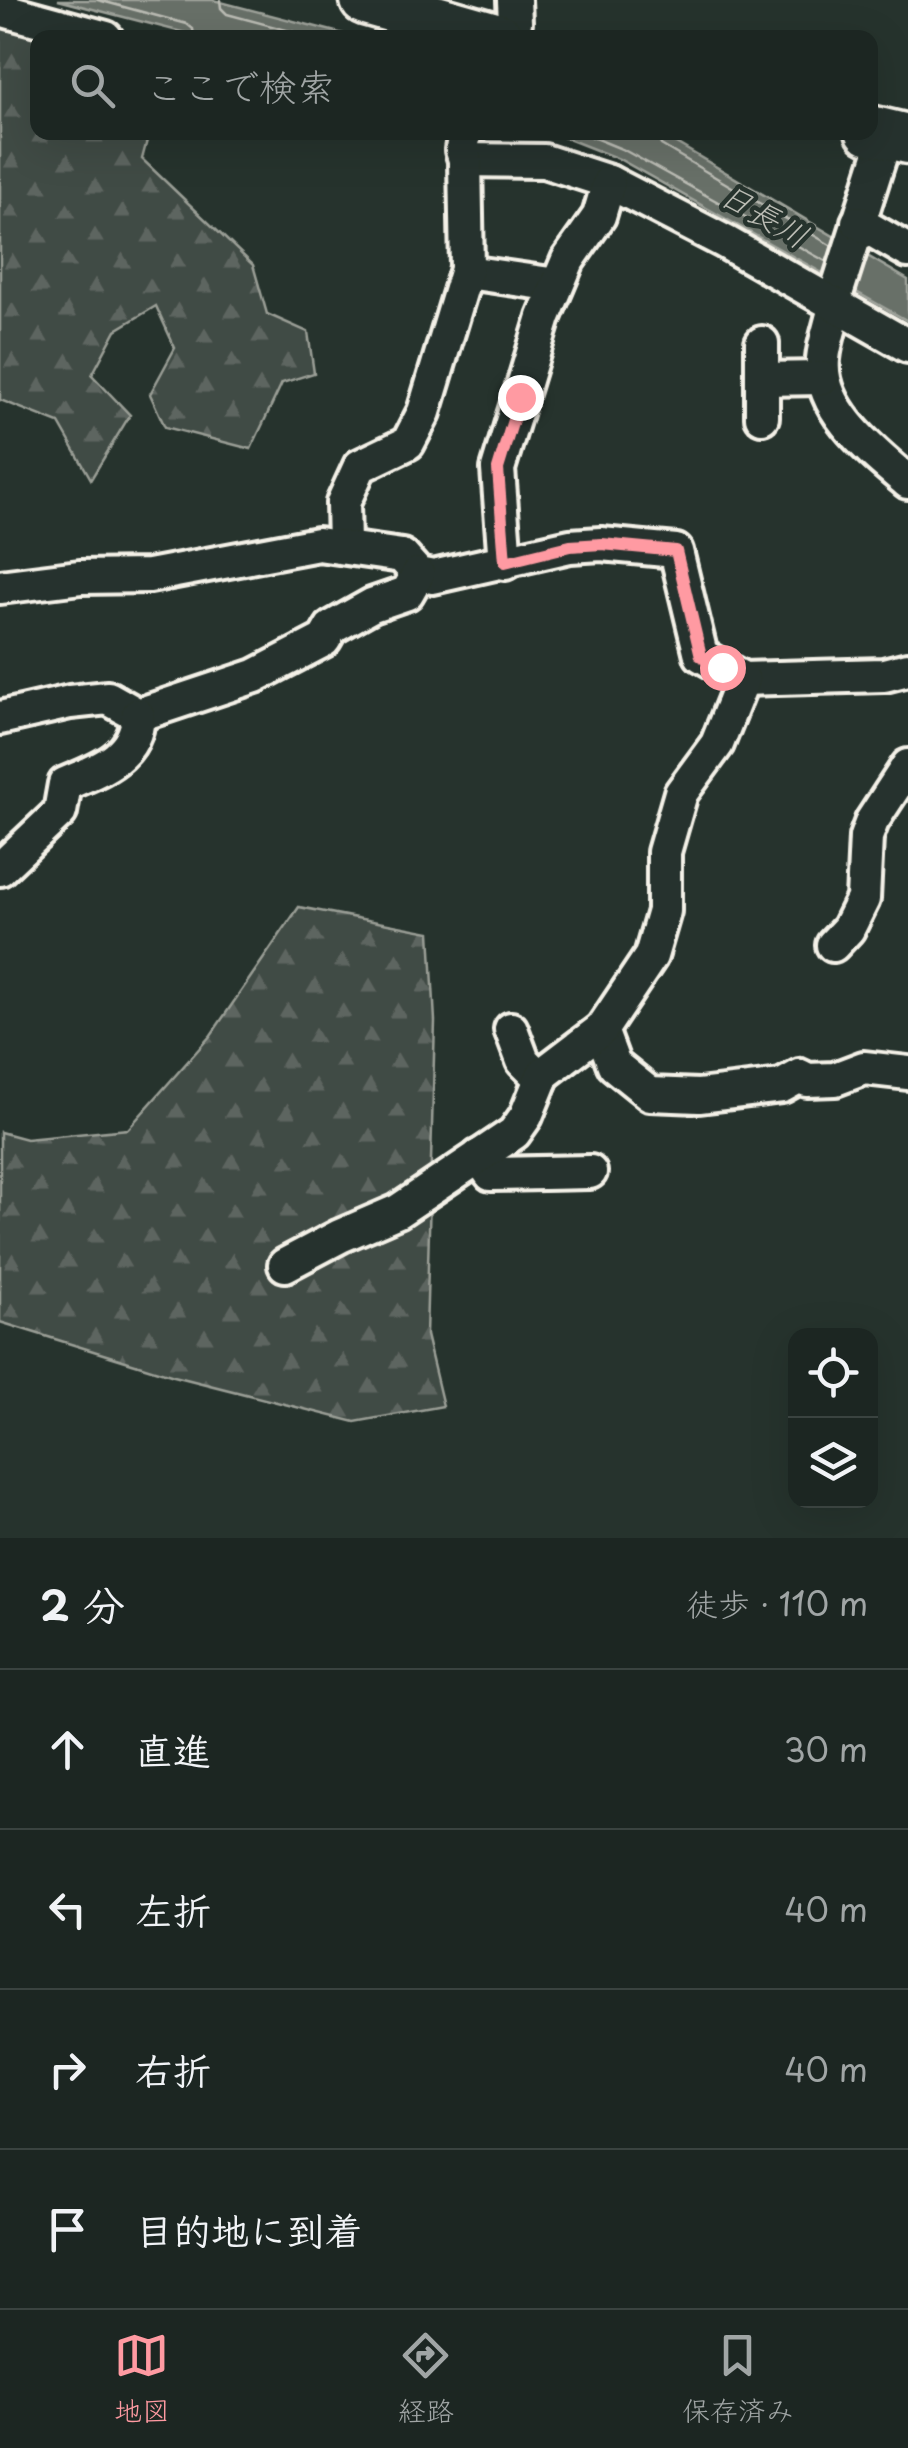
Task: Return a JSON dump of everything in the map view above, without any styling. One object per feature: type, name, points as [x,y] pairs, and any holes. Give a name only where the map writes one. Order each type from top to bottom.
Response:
[{"type":"highway","points":[[366,0],[472,30]]},
{"type":"street","points":[[508,30],[515,22],[514,0]]},
{"type":"street","points":[[0,9],[77,30]]},
{"type":"street","points":[[889,134],[836,299],[823,354],[822,378],[844,420],[908,482]]},
{"type":"street","points":[[344,545],[343,503],[360,466],[408,443],[424,412],[467,272],[463,140],[608,182],[836,299],[908,346]]},
{"type":"street","points":[[505,562],[498,469],[544,317],[568,260],[599,216],[608,182]]},
{"type":"street","points":[[858,222],[908,251]]},
{"type":"street","points":[[467,272],[557,286]]},
{"type":"street","points":[[762,343],[762,416]]},
{"type":"street","points":[[763,379],[822,378]]},
{"type":"street","points":[[0,587],[80,578],[149,576],[298,547],[344,545],[402,556],[418,574],[433,577],[570,546],[602,544],[676,551],[701,656],[743,678],[884,675],[908,670]]},
{"type":"street","points":[[0,718],[108,698],[138,715],[255,676],[324,640],[331,628],[407,593],[418,574]]},
{"type":"street","points":[[285,1265],[398,1211],[514,1133],[526,1116],[543,1074],[601,1030],[651,956],[664,912],[664,852],[681,793],[717,744],[743,678]]},
{"type":"street","points":[[0,869],[60,812],[65,784],[97,771],[133,742],[138,715]]},
{"type":"street","points":[[834,945],[848,930],[863,899],[866,836],[872,821],[908,766]]},
{"type":"street","points":[[512,1028],[524,1061],[541,1079]]},
{"type":"street","points":[[601,1030],[614,1064],[650,1094],[699,1096],[782,1086],[800,1076],[807,1080],[835,1079],[864,1068],[908,1072]]},
{"type":"street","points":[[479,1156],[491,1174],[590,1172]]},
{"type":"green space","points":[[0,22],[30,30],[30,140],[147,140],[142,159],[253,265],[267,314],[308,332],[314,373],[282,383],[251,449],[165,427],[150,394],[175,348],[156,306],[116,330],[92,375],[130,415],[91,479],[59,423],[0,400]]},
{"type":"green space","points":[[299,907],[430,932],[435,1021],[426,1335],[443,1406],[355,1422],[174,1376],[0,1322],[0,1132],[26,1139],[128,1129],[211,1035]]},
{"type":"water","points":[[58,0],[213,0],[328,30],[174,30]]},
{"type":"water","name":"日長川","points":[[571,140],[671,140],[908,280],[908,321],[619,159]]},
{"type":"route","points":[[520,397],[498,469],[505,562],[570,546],[602,544],[676,551],[701,656],[722,667]]}]
